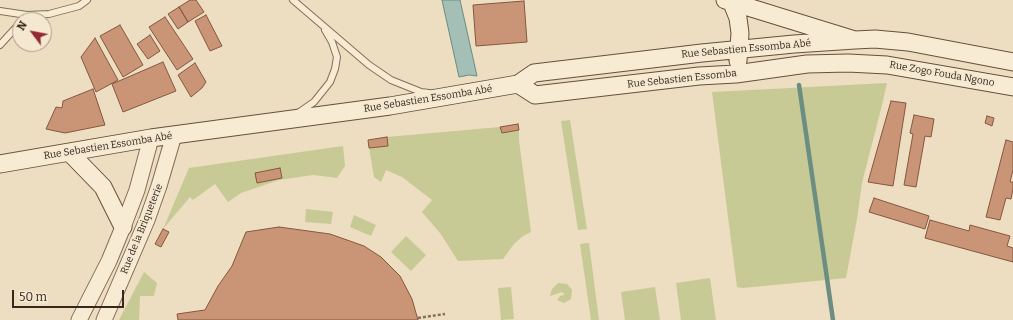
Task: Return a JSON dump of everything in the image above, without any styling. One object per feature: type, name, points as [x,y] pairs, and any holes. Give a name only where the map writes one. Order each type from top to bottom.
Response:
[{"type":"main road","name":"Rue Zogo Fouda Ngono","points":[[728,1],[855,40],[875,39],[908,42],[1013,62]]},
{"type":"main road","points":[[728,1],[738,18],[740,50],[736,74]]},
{"type":"main road","name":"Rue Zogo Fouda Ngono","points":[[855,40],[887,65],[1013,87]]},
{"type":"main road","name":"Rue Sebastien Essomba Abé","points":[[0,164],[151,138],[390,106],[518,84],[534,73],[740,50],[855,40]]},
{"type":"main road","name":"Rue Sebastien Essomba","points":[[518,84],[535,95],[699,76],[736,74],[807,64],[848,63],[887,65]]},
{"type":"main road","points":[[70,153],[103,187],[123,227]]},
{"type":"street","name":"Rue de la Briqueterie","points":[[104,320],[147,220],[174,135]]},
{"type":"street","name":"Rue de la Briqueterie","points":[[79,320],[109,261],[123,227],[139,183],[151,138]]},
{"type":"lane","points":[[52,13],[79,6],[87,0]]},
{"type":"lane","points":[[293,0],[369,65],[392,80],[421,92],[444,96]]},
{"type":"lane","points":[[0,10],[12,13]]},
{"type":"lane","points":[[288,119],[314,102],[330,82],[336,69],[337,57],[332,42],[321,24]]},
{"type":"lane","points":[[0,45],[12,32]]},
{"type":"path","points":[[418,318],[445,314]]},
{"type":"green space","points":[[887,83],[862,183],[846,278],[743,288],[737,287],[712,92]]},
{"type":"green space","points":[[570,120],[587,229],[578,230],[561,121]]},
{"type":"green space","points":[[500,127],[502,133],[519,130],[531,232],[523,236],[514,244],[503,259],[458,261],[440,233],[422,212],[432,200],[402,177],[386,170],[381,182],[374,177],[369,148],[388,146],[387,137]]},
{"type":"green space","points":[[343,146],[345,166],[337,178],[313,175],[279,180],[241,193],[228,202],[215,184],[193,200],[190,197],[163,229],[189,168]]},
{"type":"green space","points":[[306,209],[333,212],[331,224],[305,222]]},
{"type":"green space","points":[[354,215],[376,225],[371,236],[350,227]]},
{"type":"green space","points":[[406,236],[426,255],[411,271],[391,252]]},
{"type":"green space","points":[[589,243],[599,320],[591,320],[580,244]]},
{"type":"green space","points":[[144,272],[157,283],[154,296],[140,296],[139,320],[119,320]]},
{"type":"green space","points":[[710,278],[716,320],[681,320],[676,283]]},
{"type":"green space","points":[[558,283],[567,284],[572,290],[571,299],[564,303],[557,300],[560,296],[564,295],[562,292],[550,296],[552,289]]},
{"type":"green space","points":[[511,287],[514,319],[501,320],[498,288]]},
{"type":"green space","points":[[655,287],[660,320],[625,320],[621,292]]},
{"type":"shaded area","points":[[442,0],[460,0],[477,76],[469,75],[459,77]]},
{"type":"building","points":[[190,0],[196,0],[204,12],[188,22],[179,7]]},
{"type":"building","points":[[524,1],[527,42],[476,46],[473,5]]},
{"type":"building","points":[[179,7],[188,22],[178,29],[168,14]]},
{"type":"building","points":[[206,15],[222,46],[210,51],[195,21]]},
{"type":"building","points":[[165,17],[193,59],[177,70],[149,27]]},
{"type":"building","points":[[120,25],[143,65],[123,77],[100,36]]},
{"type":"building","points":[[150,35],[160,51],[148,59],[137,44]]},
{"type":"building","points":[[95,38],[118,80],[96,92],[81,57]]},
{"type":"building","points":[[163,62],[176,91],[123,112],[112,84]]},
{"type":"building","points":[[195,63],[206,82],[202,88],[191,97],[178,75]]},
{"type":"building","points":[[93,89],[105,125],[65,133],[46,129],[56,107],[62,108],[63,101]]},
{"type":"building","points":[[891,101],[906,103],[893,186],[868,182]]},
{"type":"building","points":[[914,115],[934,119],[931,137],[925,136],[916,187],[904,185],[913,134],[910,133]]},
{"type":"building","points":[[987,116],[994,118],[992,126],[985,123]]},
{"type":"building","points":[[518,124],[519,130],[502,133],[500,127]]},
{"type":"building","points":[[387,137],[388,146],[369,148],[368,140]]},
{"type":"building","points":[[1006,140],[1013,142],[1013,170],[1010,182],[1013,182],[1013,189],[1011,199],[1006,198],[1000,220],[986,217]]},
{"type":"building","points":[[280,168],[282,178],[257,183],[255,173]]},
{"type":"building","points":[[874,198],[929,216],[925,229],[869,212]]},
{"type":"building","points":[[930,220],[969,231],[970,225],[1010,236],[1007,246],[1013,248],[1013,262],[925,238]]},
{"type":"building","points":[[279,227],[330,234],[364,246],[381,257],[400,276],[412,299],[418,320],[178,320],[177,314],[205,310],[218,286],[232,266],[246,232]]},
{"type":"building","points":[[163,229],[169,232],[161,247],[155,244]]},
{"type":"waterway","points":[[799,85],[833,320]]}]
